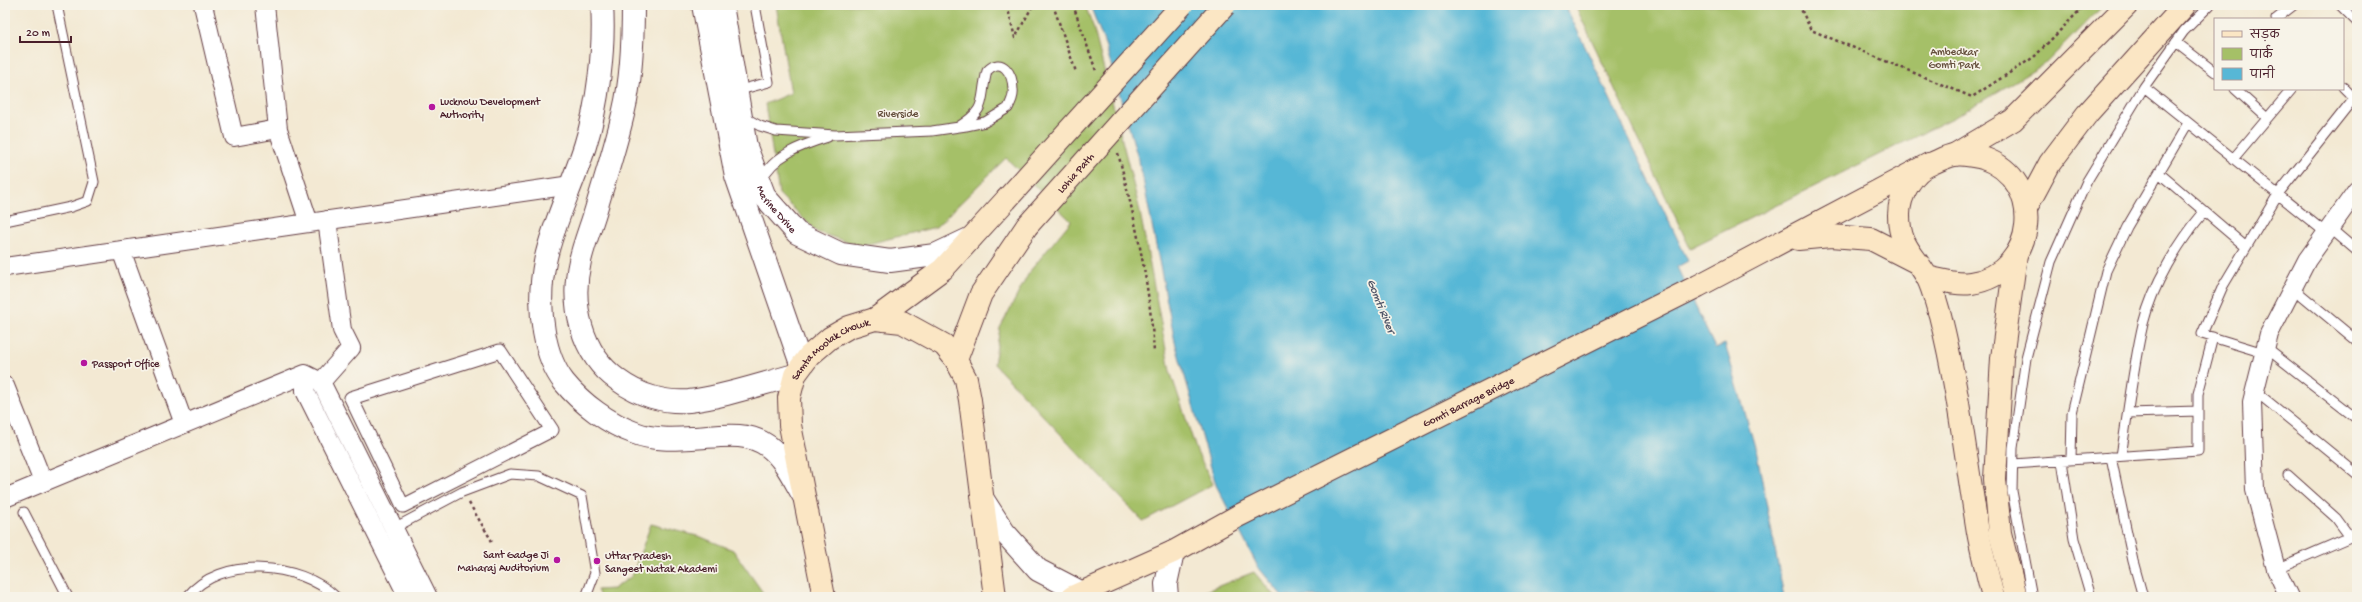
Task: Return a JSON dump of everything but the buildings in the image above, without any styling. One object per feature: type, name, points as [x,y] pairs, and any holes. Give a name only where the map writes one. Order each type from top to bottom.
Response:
[{"type":"main road","points":[[875,319],[943,269],[1182,5]]},
{"type":"main road","name":"Lohia Path","points":[[956,360],[981,294],[1027,226],[1225,5]]},
{"type":"main road","points":[[1993,597],[1978,534],[1949,350],[1921,269],[1904,246],[1900,234],[1899,209],[1904,192],[1914,176],[1928,164],[1954,155],[2013,120],[2127,5]]},
{"type":"main road","points":[[2026,208],[2050,163],[2083,120],[2185,5]]},
{"type":"main road","points":[[1787,240],[1832,236],[1870,239],[1921,269],[1953,282],[1971,283],[1988,278],[2004,269],[2016,255],[2026,230],[2026,208],[2020,189],[2003,170],[1993,162],[1974,156],[1954,155]]},
{"type":"main road","name":"Gomti Barrage Bridge","points":[[1081,595],[1173,552],[1238,516],[1698,286],[1928,164]]},
{"type":"main road","points":[[2016,255],[2002,358],[1995,479],[2000,533],[2016,597]]},
{"type":"main road","name":"Samta Moolak Chowk","points":[[824,597],[802,496],[790,425],[789,398],[798,370],[830,338],[849,327],[875,319],[902,322],[927,334],[944,345],[956,360],[966,379],[984,501],[995,597]]},
{"type":"street","points":[[203,5],[234,136],[278,129]]},
{"type":"street","points":[[265,5],[278,129],[309,223]]},
{"type":"street","points":[[602,5],[601,70],[585,145],[547,251],[540,298],[546,344],[554,365],[564,381],[597,412],[636,434],[665,438],[731,435],[755,439],[767,445],[780,456],[802,496]]},
{"type":"street","points":[[633,5],[633,35],[625,109],[580,262],[577,293],[579,320],[586,341],[604,369],[620,382],[633,390],[670,401],[688,401],[706,398],[798,370]]},
{"type":"street","name":"Marine Drive","points":[[702,5],[736,176],[798,370]]},
{"type":"street","name":"Marine Drive","points":[[722,5],[746,147],[765,197],[797,233],[841,254],[890,261],[935,255],[971,238]]},
{"type":"street","points":[[5,267],[571,185]]},
{"type":"street","points":[[2289,597],[2276,569],[2255,490],[2252,402],[2269,334],[2307,260],[2357,190]]},
{"type":"street","points":[[322,382],[351,348],[342,330],[327,220]]},
{"type":"street","points":[[121,250],[184,424]]},
{"type":"street","points":[[500,351],[552,430],[403,506],[351,398],[500,351]]},
{"type":"street","points":[[305,374],[305,391],[408,597]]},
{"type":"street","points":[[5,498],[305,374],[322,382],[428,597]]},
{"type":"street","points":[[5,386],[43,482]]},
{"type":"street","points":[[984,501],[1004,532],[1038,570],[1081,595]]},
{"type":"street","points":[[1167,597],[1166,584],[1173,552]]},
{"type":"lane","points":[[5,221],[71,207],[88,201],[94,182],[57,5]]},
{"type":"lane","points":[[736,91],[769,82],[755,5]]},
{"type":"lane","points":[[2032,597],[2012,491],[2013,448],[2026,358],[2051,262],[2087,181],[2144,87],[2176,42],[2210,5]]},
{"type":"lane","points":[[2277,18],[2294,5]]},
{"type":"lane","points":[[2340,5],[2357,22]]},
{"type":"lane","points":[[2176,42],[2214,71]]},
{"type":"lane","points":[[740,116],[760,126],[776,131],[835,135],[932,130],[958,127],[985,122],[1008,108],[1014,88],[1010,72],[1006,67],[1002,65],[996,66],[987,71],[980,108],[972,118],[958,127]]},
{"type":"lane","points":[[2144,87],[2278,194],[2357,251]]},
{"type":"lane","points":[[2344,89],[2356,100],[2278,194],[2223,286],[2202,334],[2265,350],[2357,419]]},
{"type":"lane","points":[[2235,90],[2267,118]]},
{"type":"lane","points":[[2233,159],[2291,90]]},
{"type":"lane","points":[[2091,597],[2074,539],[2066,460],[2072,413],[2106,271],[2127,227],[2188,123]]},
{"type":"lane","points":[[760,184],[770,167],[788,152],[835,135]]},
{"type":"lane","points":[[2159,173],[2246,247]]},
{"type":"lane","points":[[2121,456],[2143,323],[2158,281],[2194,223],[2204,212]]},
{"type":"lane","points":[[2293,288],[2357,341]]},
{"type":"lane","points":[[2013,464],[2198,451],[2198,394],[2213,337]]},
{"type":"lane","points":[[2255,392],[2357,474]]},
{"type":"lane","points":[[2128,414],[2198,411]]},
{"type":"lane","points":[[2111,457],[2132,561],[2143,597]]},
{"type":"lane","points":[[394,528],[462,492],[510,474],[539,476],[582,496],[595,573],[586,597]]},
{"type":"lane","points":[[2276,569],[2354,536],[2288,475]]},
{"type":"lane","points":[[24,512],[68,597]]},
{"type":"lane","points":[[187,597],[195,586],[217,575],[239,569],[265,569],[295,573],[316,581],[336,597]]},
{"type":"path","points":[[1000,5],[1008,9],[1015,38],[1033,5]]},
{"type":"path","points":[[1053,5],[1076,72]]},
{"type":"path","points":[[1074,5],[1096,72]]},
{"type":"path","points":[[1799,5],[1811,30],[1972,97],[2034,58],[2085,5]]},
{"type":"path","points":[[2068,5],[2080,10]]},
{"type":"path","points":[[1116,148],[1140,238],[1152,316],[1154,353]]},
{"type":"path","points":[[462,492],[493,543]]},
{"type":"green space","name":"Riverside","points":[[776,5],[1085,5],[1093,26],[1139,207],[1170,371],[1197,452],[1213,484],[1143,521],[994,364],[1000,328],[1030,271],[1071,221],[1006,158],[936,227],[860,246],[817,232],[779,194],[765,104],[791,93]]},
{"type":"green space","name":"Ambedkar Gomti Park","points":[[1575,5],[2103,5],[2046,63],[1955,117],[1690,248]]},
{"type":"green space","points":[[651,524],[701,537],[733,550],[766,597],[600,597],[597,590],[613,589],[632,576]]},
{"type":"green space","points":[[1254,572],[1275,597],[1191,597]]},
{"type":"water","name":"Gomti River","points":[[1090,5],[1565,5],[1688,261],[1677,267],[1715,348],[1725,344],[1757,454],[1784,597],[1283,597],[1258,567],[1216,485],[1175,342],[1141,169],[1106,47]]},
{"type":"place","name":"Lucknow Development Authority","points":[[432,107]]},
{"type":"place","name":"Passport Office","points":[[84,363]]},
{"type":"place","name":"Sant Gadge Ji Maharaj Auditorium","points":[[557,560]]},
{"type":"place","name":"Uttar Pradesh Sangeet Natak Akademi","points":[[597,561]]}]
